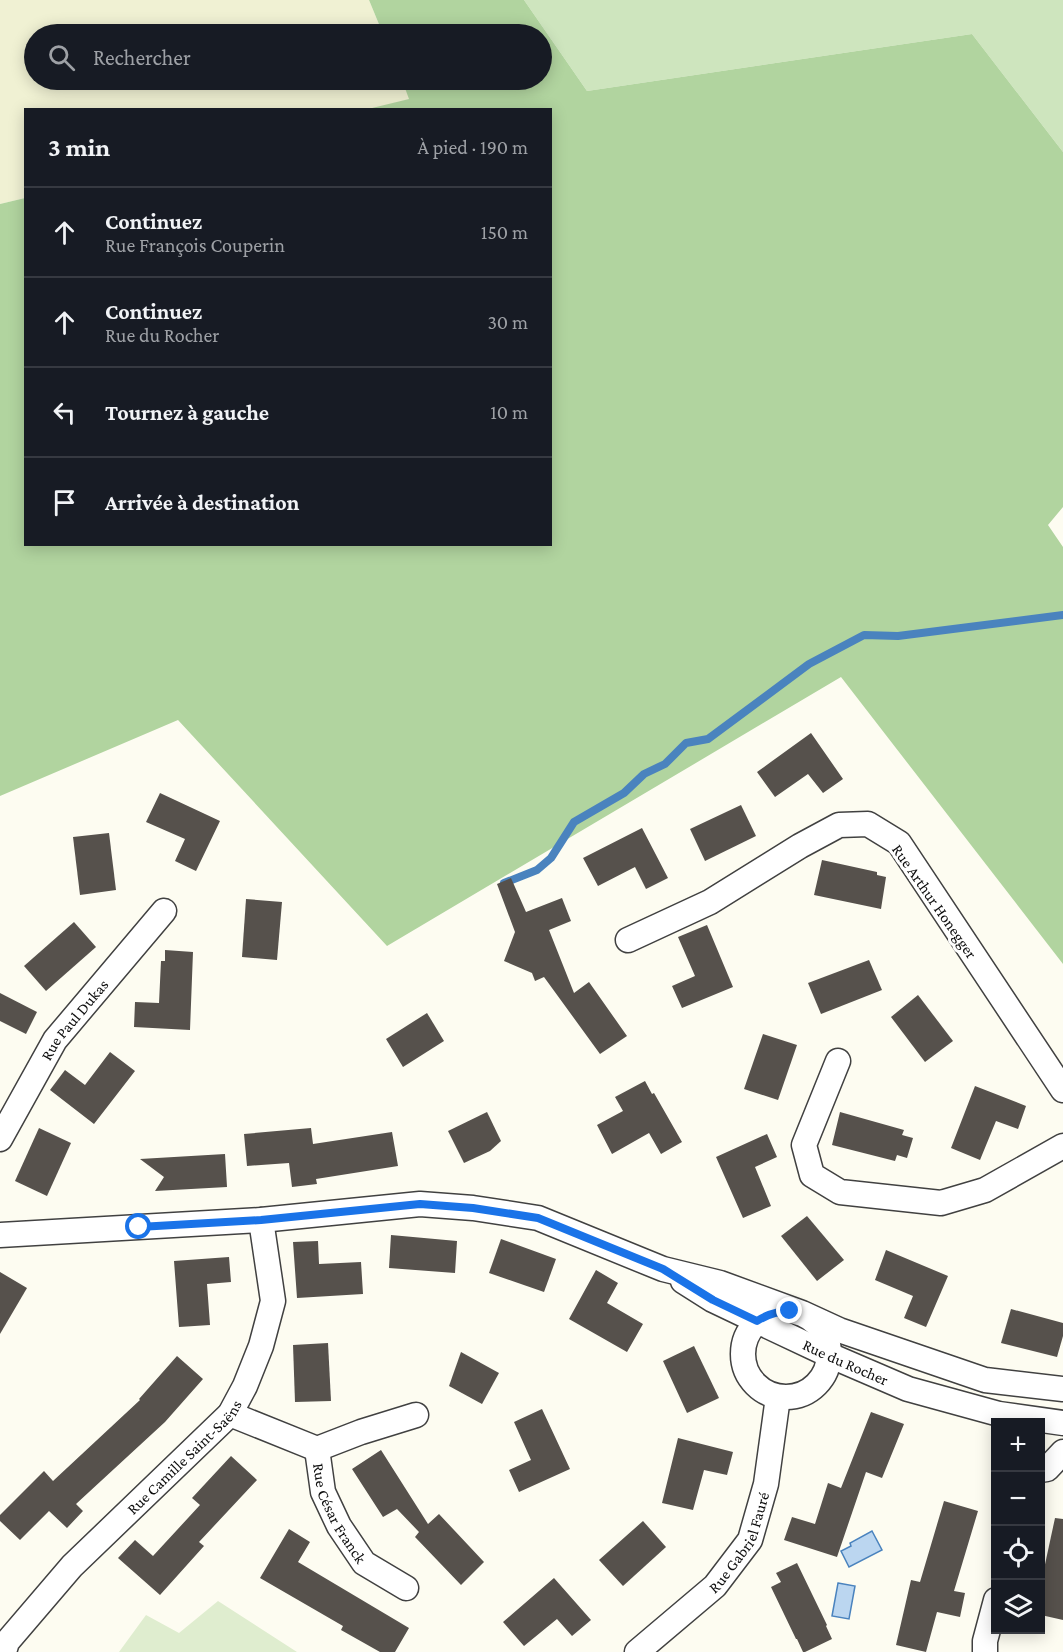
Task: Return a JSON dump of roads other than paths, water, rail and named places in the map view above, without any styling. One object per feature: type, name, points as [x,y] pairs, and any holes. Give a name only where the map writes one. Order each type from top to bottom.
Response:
[{"type":"street","name":"Rue Arthur Honegger","points":[[628,939],[710,902],[800,846],[839,825],[868,824],[899,843],[1063,1090]]},
{"type":"street","name":"Rue Paul Dukas","points":[[0,1139],[55,1040],[164,911]]},
{"type":"street","points":[[838,1061],[804,1146],[812,1174],[840,1192],[941,1203],[985,1190],[1063,1146]]},
{"type":"street","points":[[0,1235],[261,1220],[420,1204],[473,1208],[538,1218],[663,1269]]},
{"type":"street","name":"Rue Camille Saint-Saëns","points":[[4,1652],[7,1642],[72,1566],[230,1414],[245,1386],[261,1346],[273,1301],[261,1220]]},
{"type":"street","name":"Rue du Rocher","points":[[663,1269],[720,1283],[802,1313],[839,1330],[985,1380],[1057,1392]]},
{"type":"street","name":"Rue du Rocher","points":[[663,1269],[713,1300],[829,1355],[908,1389],[999,1418]]},
{"type":"street","points":[[778,1311],[802,1313],[811,1319],[825,1335],[829,1355],[826,1370],[815,1387],[803,1394],[778,1397],[759,1389],[751,1381],[743,1362],[743,1344],[751,1328],[767,1315],[778,1311]]},
{"type":"street","points":[[999,1418],[1010,1400],[1057,1392]]},
{"type":"street","name":"Rue Gabriel Fauré","points":[[637,1652],[715,1586],[750,1540],[766,1484],[778,1397]]},
{"type":"street","name":"Rue César Franck","points":[[230,1414],[317,1449],[416,1415]]},
{"type":"street","name":"Rue du Rocher","points":[[1045,1422],[1063,1423]]},
{"type":"street","name":"Rue César Franck","points":[[317,1449],[323,1492],[339,1526],[364,1563],[406,1588]]},
{"type":"street","points":[[1045,1469],[1063,1452]]},
{"type":"street","points":[[985,1652],[991,1620]]},
{"type":"water","points":[[872,1531],[882,1550],[849,1567],[841,1551],[851,1546],[850,1543]]},
{"type":"water","points":[[838,1583],[855,1586],[849,1619],[832,1616]]},
{"type":"waterway","points":[[504,883],[537,870],[551,858],[574,822],[624,793],[644,774],[665,764],[686,743],[708,739],[809,664],[864,635],[898,636],[1063,615]]}]
